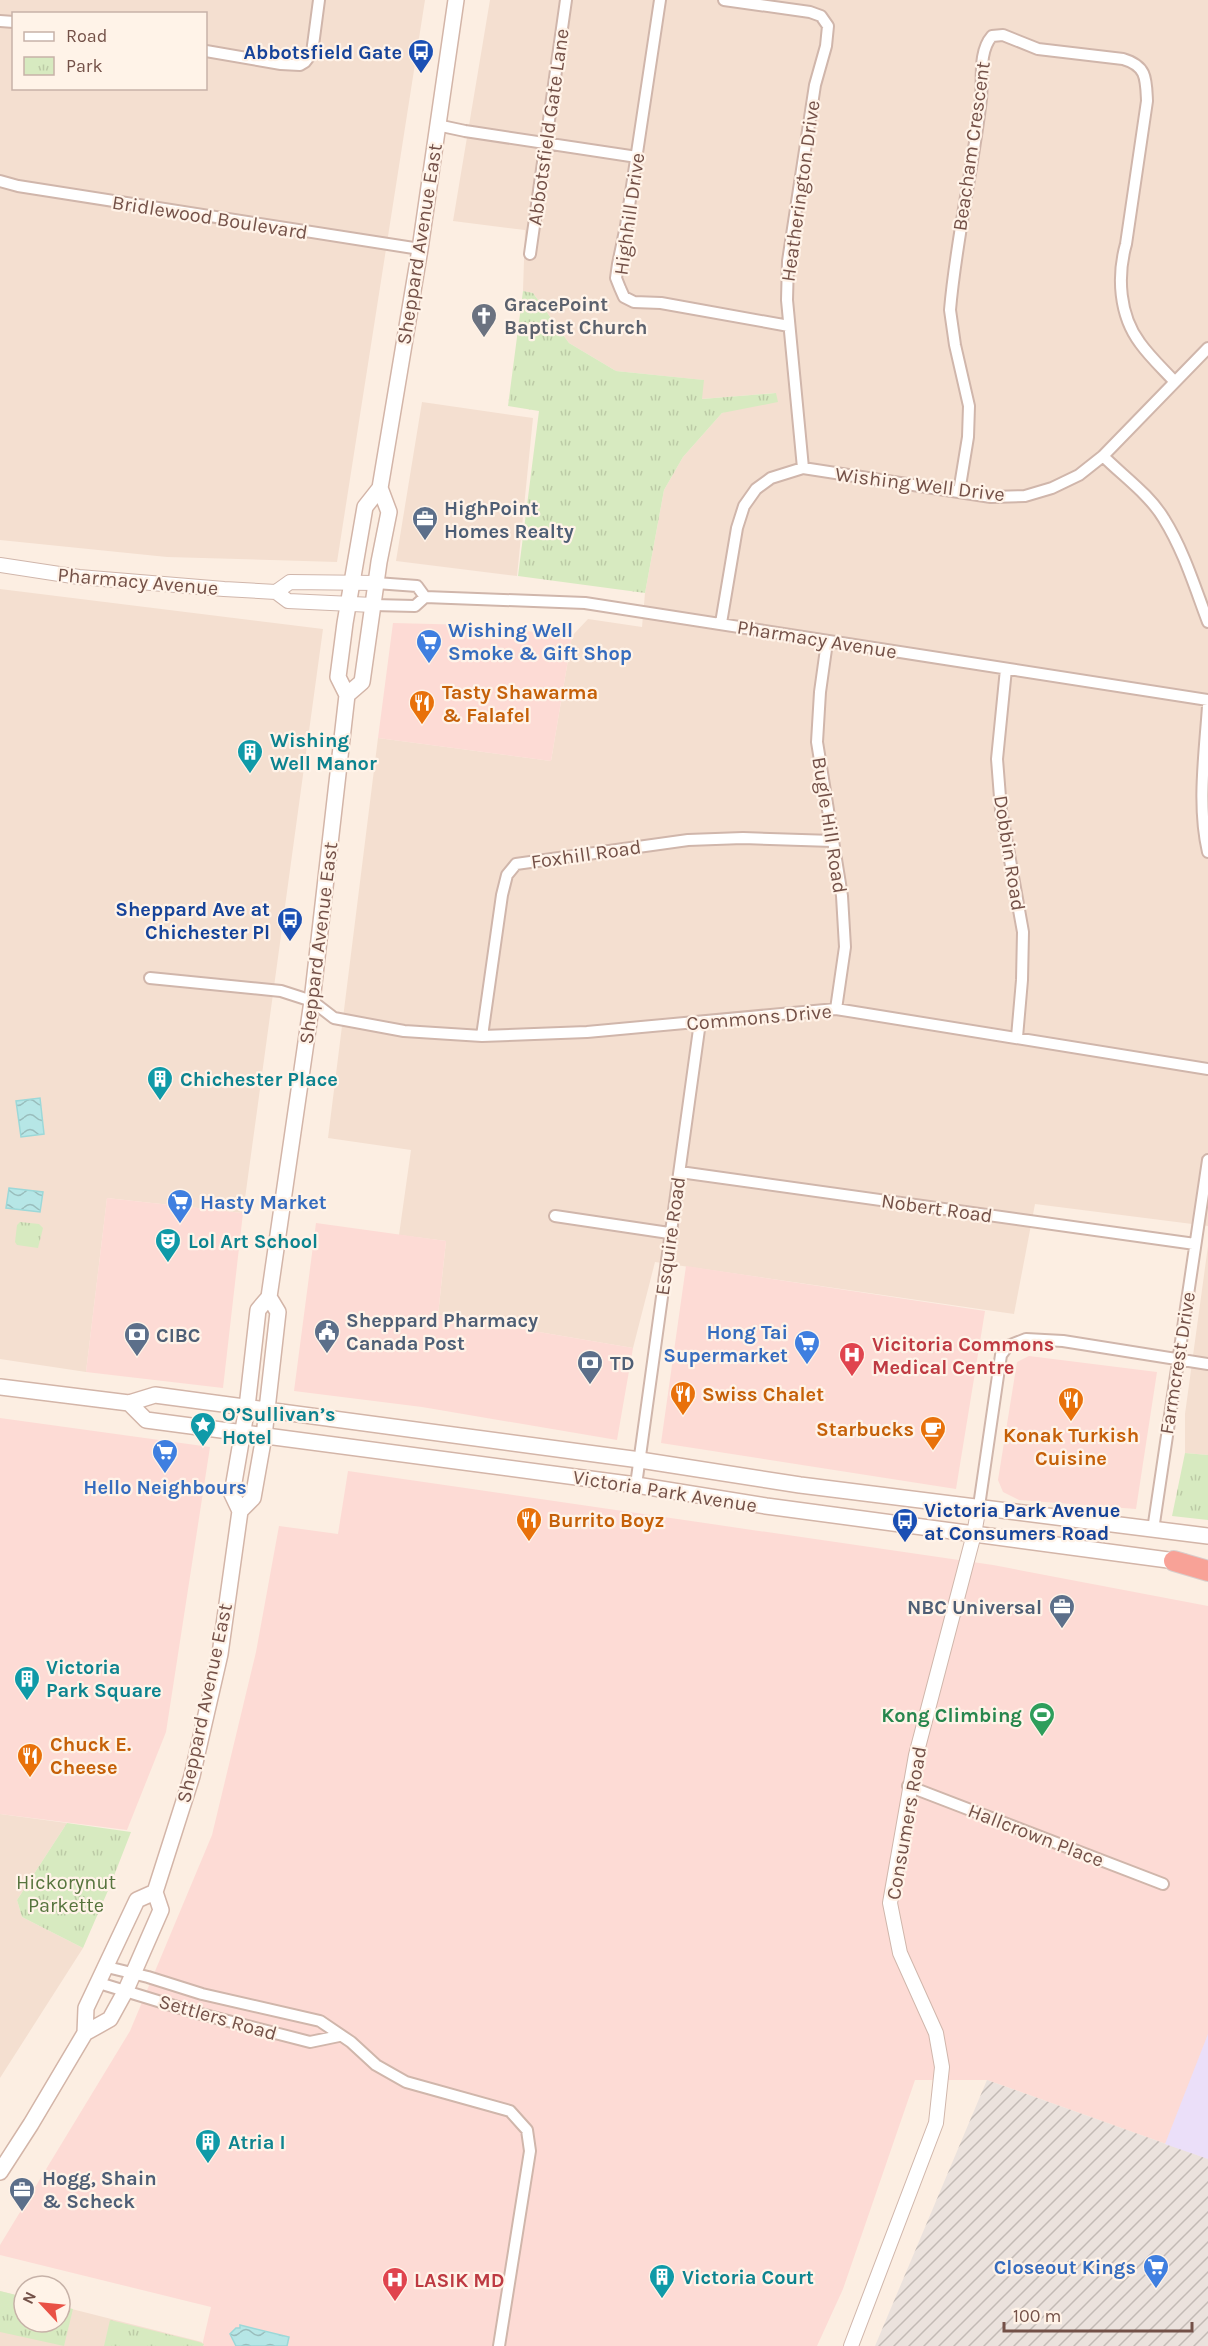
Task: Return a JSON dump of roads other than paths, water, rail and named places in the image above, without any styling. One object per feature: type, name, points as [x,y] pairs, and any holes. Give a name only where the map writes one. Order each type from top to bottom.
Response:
[{"type":"highway","points":[[1174,1561],[1208,1572]]},
{"type":"main road","name":"Sheppard Avenue East","points":[[347,695],[362,681],[389,512],[380,488],[420,249],[456,0]]},
{"type":"main road","name":"Sheppard Avenue East","points":[[85,2033],[110,2019],[134,1973],[161,1910],[155,1892],[192,1776],[218,1662],[240,1511],[232,1494],[247,1407],[258,1310],[269,1297],[312,1001],[347,695],[338,677],[364,507],[380,488]]},
{"type":"main road","name":"Sheppard Avenue East","points":[[240,1511],[253,1498],[264,1436],[278,1312],[269,1297]]},
{"type":"main road","name":"Victoria Park Avenue","points":[[0,1387],[129,1403],[155,1395],[640,1460],[800,1485],[1208,1536]]},
{"type":"main road","name":"Victoria Park Avenue","points":[[129,1403],[146,1420],[636,1485],[766,1506],[1208,1564]]},
{"type":"main road","name":"Sheppard Avenue East","points":[[0,2172],[32,2124],[85,2033],[86,2008],[137,1900],[155,1892]]},
{"type":"street","points":[[207,51],[281,64],[300,65],[312,53],[319,0]]},
{"type":"street","name":"Abbotsfield Gate Lane","points":[[530,254],[566,0]]},
{"type":"street","name":"Highhill Drive","points":[[660,0],[637,157],[616,278],[624,297],[634,302],[661,303],[789,326]]},
{"type":"street","name":"Heatherington Drive","points":[[724,0],[810,12],[821,16],[828,26],[826,46],[815,85],[788,261],[787,300],[803,468]]},
{"type":"street","name":"Beacham Crescent","points":[[959,492],[968,437],[969,406],[955,345],[950,310],[981,98],[984,51],[992,36],[1003,35],[1038,49],[1124,59],[1142,69],[1146,81],[1146,101],[1126,244],[1121,261],[1122,297],[1132,330],[1139,342],[1174,381]]},
{"type":"street","points":[[437,125],[637,157]]},
{"type":"street","name":"Bridlewood Boulevard","points":[[0,181],[145,207],[420,249]]},
{"type":"street","name":"Wishing Well Drive","points":[[721,623],[737,528],[744,506],[756,489],[771,478],[803,468],[991,497],[1025,496],[1052,488],[1079,476],[1103,456],[1208,348]]},
{"type":"street","points":[[1103,456],[1157,509],[1164,519],[1177,543],[1208,622]]},
{"type":"street","name":"Pharmacy Avenue","points":[[0,565],[79,577],[224,590],[276,592],[288,601],[348,605],[415,606],[424,597],[585,603],[1208,700]]},
{"type":"street","name":"Pharmacy Avenue","points":[[276,592],[290,582],[352,583],[417,586],[424,597]]},
{"type":"street","name":"Bugle Hill Road","points":[[827,642],[820,692],[817,742],[842,896],[845,947],[836,1008]]},
{"type":"street","name":"Dobbin Road","points":[[1005,669],[998,759],[1001,810],[1023,932],[1017,1037]]},
{"type":"street","points":[[1208,706],[1203,801],[1204,835],[1208,852]]},
{"type":"street","name":"Foxhill Road","points":[[482,1036],[502,895],[507,875],[516,864],[688,840],[743,838],[833,841]]},
{"type":"street","points":[[150,978],[281,991],[312,1001]]},
{"type":"street","name":"Commons Drive","points":[[312,1001],[334,1018],[346,1021],[404,1030],[482,1036],[587,1032],[836,1008],[1208,1069]]},
{"type":"street","name":"Esquire Road","points":[[636,1485],[669,1233],[680,1172],[700,1022]]},
{"type":"street","name":"Farmcrest Drive","points":[[1153,1530],[1208,1160]]},
{"type":"street","name":"Nobert Road","points":[[680,1172],[1195,1244]]},
{"type":"street","points":[[555,1216],[669,1233]]},
{"type":"street","points":[[979,1506],[1000,1355],[1008,1347],[1026,1340],[1063,1341],[1208,1364]]},
{"type":"street","name":"Consumers Road","points":[[851,2346],[936,2123],[942,2067],[936,2033],[900,1953],[890,1903],[909,1786],[974,1534],[979,1506]]},
{"type":"street","name":"Hallcrown Place","points":[[909,1786],[1163,1884]]},
{"type":"street","name":"Settlers Road","points":[[107,1967],[202,1994],[320,2021],[351,2042],[376,2065],[406,2082],[510,2111],[527,2130],[530,2151],[499,2346]]},
{"type":"street","name":"Settlers Road","points":[[99,1983],[197,2013],[310,2042],[339,2036]]},
{"type":"water","points":[[40,1098],[44,1134],[21,1137],[16,1101]]},
{"type":"water","points":[[9,1188],[43,1192],[40,1212],[6,1208]]},
{"type":"water","points":[[240,2325],[289,2337],[287,2346],[236,2346],[230,2334],[236,2328],[240,2328]]},
{"type":"place","name":"Abbotsfield Gate","points":[[421,75]]},
{"type":"place","name":"GracePoint Baptist Church","points":[[484,339]]},
{"type":"place","name":"HighPoint Homes Realty","points":[[425,542]]},
{"type":"place","name":"Wishing Well Smoke & Gift Shop","points":[[429,665]]},
{"type":"place","name":"Tasty Shawarma & Falafel","points":[[422,726]]},
{"type":"place","name":"Wishing Well Manor","points":[[250,775]]},
{"type":"place","name":"Sheppard Ave at Chichester Pl","points":[[290,943]]},
{"type":"place","name":"Chichester Place","points":[[160,1102]]},
{"type":"place","name":"Hasty Market","points":[[180,1225]]},
{"type":"place","name":"Lol Art School","points":[[168,1264]]},
{"type":"place","name":"Sheppard Pharmacy Canada Post","points":[[327,1355]]},
{"type":"place","name":"CIBC","points":[[137,1358]]},
{"type":"place","name":"Hong Tai Supermarket","points":[[807,1366]]},
{"type":"place","name":"Vicitoria Commons Medical Centre","points":[[852,1378]]},
{"type":"place","name":"TD","points":[[590,1386]]},
{"type":"place","name":"Swiss Chalet","points":[[683,1417]]},
{"type":"place","name":"Konak Turkish Cuisine","points":[[1071,1423]]},
{"type":"place","name":"O’Sullivan’s Hotel","points":[[203,1448]]},
{"type":"place","name":"Starbucks","points":[[933,1452]]},
{"type":"place","name":"Hello Neighbours","points":[[165,1475]]},
{"type":"place","name":"Burrito Boyz","points":[[529,1543]]},
{"type":"place","name":"Victoria Park Avenue at Consumers Road","points":[[905,1544]]},
{"type":"place","name":"NBC Universal","points":[[1062,1630]]},
{"type":"place","name":"Victoria Park Square","points":[[27,1702]]},
{"type":"place","name":"Kong Climbing","points":[[1042,1738]]},
{"type":"place","name":"Chuck E. Cheese","points":[[30,1779]]},
{"type":"place","name":"Atria I","points":[[208,2165]]},
{"type":"place","name":"Hogg, Shain & Scheck","points":[[22,2213]]},
{"type":"place","name":"Closeout Kings","points":[[1156,2290]]},
{"type":"place","name":"Victoria Court","points":[[662,2300]]},
{"type":"place","name":"LASIK MD","points":[[395,2303]]},
{"type":"park label","name":"Hickorynut Parkette","points":[[66,1894]]}]
